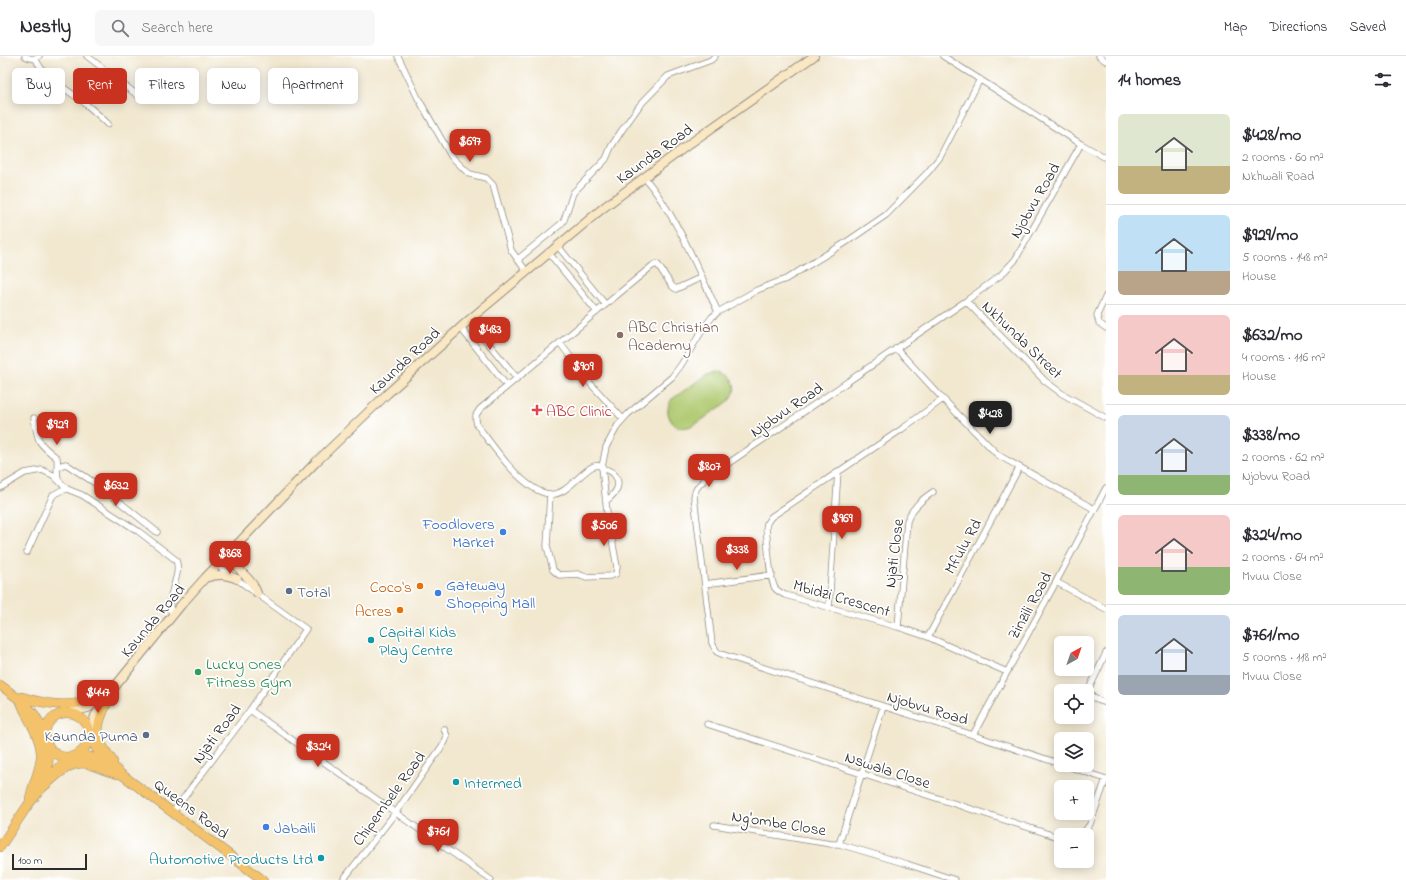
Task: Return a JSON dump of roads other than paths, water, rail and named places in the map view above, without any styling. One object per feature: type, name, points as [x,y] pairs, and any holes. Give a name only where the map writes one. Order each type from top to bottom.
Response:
[{"type":"main road","name":"Kaunda Road","points":[[90,735],[95,716],[111,692],[205,578],[315,463],[387,394],[460,327],[548,252],[644,177],[814,56]]},
{"type":"main road","points":[[235,548],[234,557],[238,568],[255,587],[257,593]]},
{"type":"main road","points":[[205,578],[220,575],[228,576],[237,580]]},
{"type":"main road","points":[[4,688],[40,708],[67,712],[78,715],[84,719],[88,725],[90,735],[99,753],[119,773]]},
{"type":"main road","name":"Kaunda Road","points":[[67,712],[88,708],[111,692]]},
{"type":"main road","points":[[21,698],[46,704],[67,705],[84,702],[111,692]]},
{"type":"main road","points":[[111,692],[100,721],[98,735],[101,743],[119,773]]},
{"type":"main road","points":[[0,847],[29,802],[48,766],[49,747],[45,735],[34,714],[21,698]]},
{"type":"main road","points":[[21,698],[36,736],[41,756],[29,802]]},
{"type":"main road","points":[[45,735],[46,727],[50,720],[56,715],[67,712]]},
{"type":"main road","points":[[29,802],[43,787],[58,767],[83,751],[87,745],[90,735]]},
{"type":"main road","points":[[49,747],[59,755],[91,757],[119,773]]},
{"type":"main road","points":[[43,787],[67,767],[78,763],[91,764],[102,770],[119,773]]},
{"type":"main road","name":"Queens Road","points":[[119,773],[263,880]]},
{"type":"street","points":[[25,56],[30,58],[37,57],[38,65],[108,124]]},
{"type":"street","points":[[87,56],[135,93]]},
{"type":"street","points":[[398,56],[418,98],[451,156],[470,174],[486,178],[493,185],[511,250],[526,271]]},
{"type":"street","points":[[517,260],[562,224],[573,193],[606,159],[611,147],[640,105],[668,76],[711,60],[715,56]]},
{"type":"street","points":[[943,56],[1081,144],[1106,158]]},
{"type":"street","points":[[1099,56],[1106,61]]},
{"type":"street","points":[[550,494],[547,546],[553,570],[557,574],[578,574],[586,577],[610,576],[616,574],[602,468],[605,450],[623,419],[672,377],[684,361],[703,329],[718,312],[757,290],[786,279],[845,243],[886,215],[928,172],[940,157],[980,79]]},
{"type":"street","name":"Njobvu Road","points":[[1054,762],[973,734],[883,707],[717,652],[712,643],[694,503],[694,492],[698,486],[714,473],[966,301],[1001,275],[1015,260],[1081,144]]},
{"type":"street","points":[[644,177],[676,223],[718,312]]},
{"type":"street","points":[[558,245],[606,304]]},
{"type":"street","points":[[548,252],[597,312]]},
{"type":"street","points":[[606,501],[617,490],[618,483],[612,472],[602,468],[599,465],[594,465],[569,488],[556,494],[550,494],[526,483],[521,479],[476,423],[476,416],[480,409],[507,386],[654,265],[656,264],[660,267],[672,286],[676,289],[702,277]]},
{"type":"street","points":[[1106,296],[1097,315],[1097,321],[1106,328]]},
{"type":"street","name":"Nkhunda Street","points":[[966,301],[1045,381],[1061,393],[1106,418]]},
{"type":"street","points":[[469,320],[517,378]]},
{"type":"street","points":[[460,327],[507,386]]},
{"type":"street","points":[[560,343],[590,383],[623,419]]},
{"type":"street","points":[[896,348],[942,399],[998,455],[1094,509]]},
{"type":"street","name":"Mbidzi Crescent","points":[[942,399],[902,429],[769,519],[766,529],[774,586],[776,590],[782,594],[928,637],[1008,672]]},
{"type":"street","points":[[34,418],[37,437],[42,446],[57,458],[101,487],[157,532]]},
{"type":"street","points":[[57,458],[58,466],[56,471],[58,479]]},
{"type":"street","points":[[58,466],[66,464]]},
{"type":"street","name":"Mfulu Rd","points":[[928,637],[1019,468]]},
{"type":"street","points":[[0,488],[25,472],[42,470],[53,475],[67,489],[82,495],[138,531],[176,560],[179,566],[171,595],[170,612],[173,615]]},
{"type":"street","points":[[829,607],[838,471]]},
{"type":"street","name":"Zinzili Road","points":[[973,734],[1008,672],[1106,488]]},
{"type":"street","points":[[27,552],[53,496],[60,491],[67,489]]},
{"type":"street","name":"Njati Close","points":[[898,627],[907,521],[921,501],[932,492]]},
{"type":"street","points":[[217,565],[257,593]]},
{"type":"street","points":[[705,584],[772,575]]},
{"type":"street","points":[[1056,582],[1106,609]]},
{"type":"street","name":"Njati Road","points":[[173,812],[250,710],[306,628],[257,593]]},
{"type":"street","points":[[1106,653],[1089,689],[1091,696],[1106,703]]},
{"type":"street","points":[[839,844],[883,707]]},
{"type":"street","points":[[250,710],[491,880]]},
{"type":"street","name":"Nswala Close","points":[[707,724],[1054,836]]},
{"type":"street","name":"Chipembele Road","points":[[343,880],[396,812],[445,742],[447,736],[444,729]]},
{"type":"street","points":[[1085,772],[1106,779],[1090,824],[1087,828]]},
{"type":"street","name":"Ng'ombe Close","points":[[714,825],[831,844],[839,844],[955,880]]},
{"type":"place","name":"ABC Christian Academy","points":[[620,335]]},
{"type":"place","name":"ABC Clinic","points":[[537,410]]},
{"type":"place","name":"Foodlovers Market","points":[[503,532]]},
{"type":"place","name":"Coco's","points":[[420,586]]},
{"type":"place","name":"Total","points":[[289,591]]},
{"type":"place","name":"Gateway Shopping Mall","points":[[438,593]]},
{"type":"place","name":"Acres","points":[[400,610]]},
{"type":"place","name":"Capital Kids Play Centre","points":[[371,640]]},
{"type":"place","name":"Lucky Ones Fitness Gym","points":[[198,672]]},
{"type":"place","name":"Kaunda Puma","points":[[146,735]]},
{"type":"place","name":"Intermed","points":[[456,782]]},
{"type":"place","name":"Jabaili","points":[[266,827]]},
{"type":"place","name":"Automotive Products Ltd","points":[[321,858]]}]
